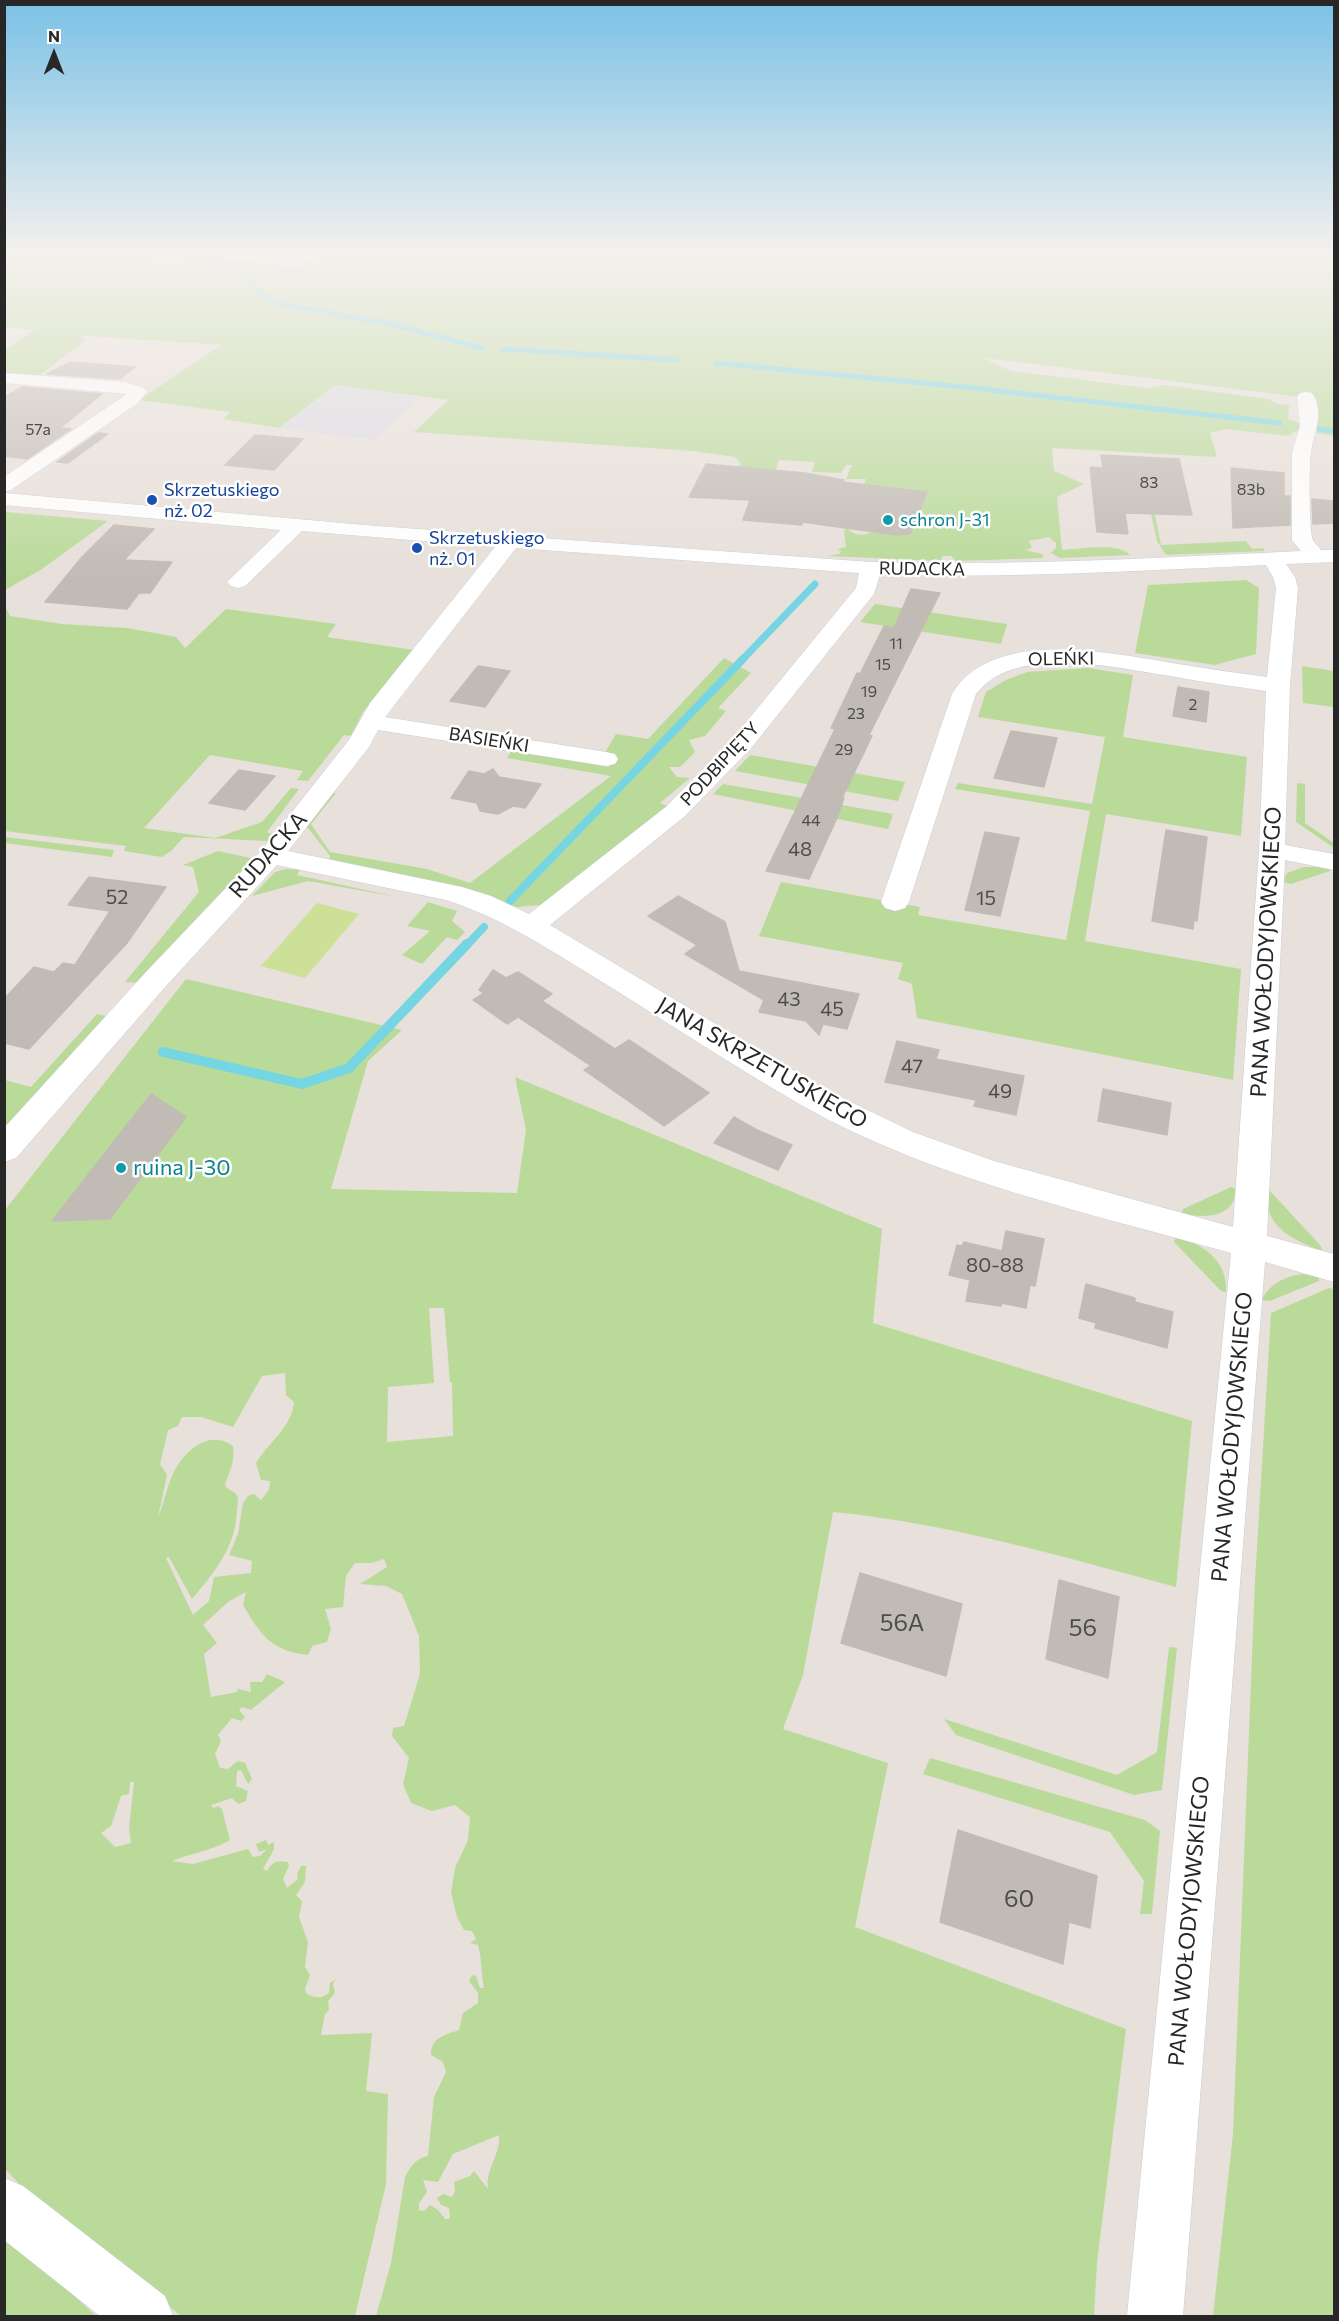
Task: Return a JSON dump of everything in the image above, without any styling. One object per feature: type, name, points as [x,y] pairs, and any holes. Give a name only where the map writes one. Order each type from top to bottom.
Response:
[{"type":"street","points":[[4,378],[126,387],[138,392],[132,399],[4,486]]},
{"type":"street","points":[[1306,397],[1310,411],[1309,426],[1301,453],[1302,540],[1325,557]]},
{"type":"street","name":"RUDACKA","points":[[4,499],[510,542],[872,568],[939,570],[1077,568],[1325,557]]},
{"type":"street","points":[[238,582],[297,525]]},
{"type":"street","name":"RUDACKA","points":[[4,1150],[156,979],[271,856],[360,741],[378,708],[510,542]]},
{"type":"street","name":"PANA WOŁODYJOWSKIEGO","points":[[1155,2316],[1249,1244],[1272,850],[1278,686],[1287,587],[1282,573],[1273,560]]},
{"type":"street","name":"PODBIPIĘTY","points":[[531,926],[676,811],[743,742],[866,589],[872,568]]},
{"type":"street","name":"OLEŃKI","points":[[895,902],[964,694],[972,684],[991,671],[1012,662],[1034,657],[1078,656],[1278,686]]},
{"type":"street","name":"BASIEŃKI","points":[[372,722],[606,759]]},
{"type":"street","points":[[1272,850],[1335,862]]},
{"type":"street","name":"JANA SKRZETUSKIEGO","points":[[271,856],[452,893],[482,902],[531,926],[815,1098],[865,1124],[986,1171],[1335,1268]]},
{"type":"street","points":[[4,2205],[145,2316]]},
{"type":"shaded area","points":[[335,385],[422,397],[374,440],[279,428]]},
{"type":"green space","points":[[4,361],[58,361],[37,377],[5,374]]},
{"type":"green space","points":[[197,361],[991,361],[1011,371],[1148,388],[1163,385],[1269,399],[1278,404],[1289,405],[1288,419],[1299,423],[1299,430],[1287,436],[1225,429],[1210,433],[1217,457],[1052,448],[1054,471],[1084,484],[1057,497],[1062,550],[1108,547],[1125,551],[1130,555],[1060,558],[1051,553],[1056,548],[1056,543],[1049,537],[1029,541],[1032,548],[1025,550],[1042,554],[1044,557],[1042,558],[956,561],[951,556],[942,556],[941,561],[827,556],[839,554],[841,552],[838,549],[846,547],[844,531],[847,528],[861,535],[871,532],[910,534],[925,496],[917,491],[861,492],[866,479],[846,479],[852,465],[846,465],[841,473],[812,472],[815,462],[779,460],[775,471],[741,468],[735,457],[693,451],[414,432],[448,400],[335,385],[279,428],[223,419],[230,412],[139,400]]},
{"type":"green space","points":[[1011,361],[1334,361],[1334,436],[1317,433],[1317,399]]},
{"type":"green space","points":[[1150,509],[1154,509],[1161,545],[1246,541],[1252,549],[1263,548],[1265,551],[1166,555],[1157,541]]},
{"type":"green space","points":[[4,512],[108,521],[42,569],[5,590]]},
{"type":"green space","points":[[1246,580],[1259,588],[1256,654],[1215,665],[1135,653],[1148,585]]},
{"type":"green space","points":[[4,604],[10,616],[62,624],[127,628],[176,637],[185,648],[226,609],[336,624],[327,637],[414,650],[363,712],[351,736],[344,735],[308,781],[297,780],[303,771],[210,755],[144,828],[215,838],[262,822],[291,788],[299,789],[267,832],[274,835],[267,841],[184,837],[162,857],[124,851],[126,846],[5,831]]},
{"type":"green space","points":[[875,604],[1007,624],[1001,644],[860,622]]},
{"type":"green space","points":[[724,658],[751,673],[718,708],[726,711],[705,736],[689,740],[695,752],[680,767],[669,767],[677,777],[690,778],[660,803],[670,807],[541,905],[517,907],[462,887],[329,859],[330,856],[308,828],[304,827],[330,794],[336,793],[311,824],[330,852],[427,869],[470,883],[611,776],[507,758],[512,750],[609,767],[613,761],[604,754],[616,734],[648,739]]},
{"type":"green space","points":[[1302,666],[1334,671],[1334,707],[1303,703]]},
{"type":"green space","points":[[1088,668],[1133,675],[1123,737],[1247,757],[1241,836],[1106,814],[1085,941],[1241,969],[1233,1080],[917,1018],[912,984],[898,979],[903,963],[759,936],[781,882],[920,907],[918,915],[1066,940],[1090,811],[955,789],[958,783],[1092,804],[1105,737],[978,717],[986,692],[1006,680],[1027,672]]},
{"type":"green space","points":[[750,755],[905,782],[898,801],[735,771]]},
{"type":"green space","points":[[1297,783],[1305,784],[1305,823],[1334,843],[1334,848],[1296,822]]},
{"type":"green space","points":[[723,784],[893,814],[888,829],[713,794]]},
{"type":"green space","points":[[5,837],[114,850],[112,857],[5,843]]},
{"type":"green space","points":[[218,851],[255,859],[144,983],[125,982],[199,892],[193,867],[183,865]]},
{"type":"green space","points":[[1304,867],[1330,867],[1330,871],[1291,884],[1283,882],[1287,873]]},
{"type":"green space","points":[[286,869],[300,870],[297,875],[397,897],[308,881],[252,896],[275,872]]},
{"type":"green space","points":[[428,902],[457,911],[452,921],[465,932],[457,940],[447,937],[422,964],[402,955],[430,931],[407,926]]},
{"type":"green space","points":[[317,903],[359,914],[305,978],[261,966]]},
{"type":"green space","points":[[186,979],[402,1030],[368,1061],[331,1189],[517,1193],[526,1130],[515,1077],[882,1229],[873,1323],[1192,1421],[1176,1587],[1006,1542],[920,1524],[833,1512],[803,1675],[783,1729],[888,1763],[855,1927],[1126,2029],[1097,2262],[1094,2316],[376,2316],[391,2263],[405,2177],[414,2164],[428,2156],[434,2097],[446,2072],[443,2062],[431,2055],[433,2044],[449,2033],[459,2030],[463,2013],[478,2003],[478,1993],[469,1981],[472,1975],[476,1976],[480,1988],[484,1988],[478,1945],[470,1943],[476,1939],[472,1931],[464,1930],[457,1917],[451,1893],[455,1868],[468,1840],[470,1817],[455,1805],[432,1811],[411,1803],[403,1784],[409,1758],[392,1736],[393,1728],[404,1726],[420,1674],[419,1636],[402,1594],[386,1586],[360,1584],[387,1567],[384,1559],[371,1563],[355,1563],[346,1576],[343,1607],[325,1609],[331,1629],[327,1642],[312,1646],[308,1655],[285,1650],[268,1640],[243,1605],[246,1592],[228,1602],[203,1625],[217,1643],[204,1654],[211,1697],[237,1692],[238,1689],[251,1692],[250,1682],[262,1682],[267,1674],[285,1682],[251,1710],[242,1707],[239,1710],[245,1717],[241,1721],[232,1718],[218,1735],[221,1741],[215,1754],[220,1768],[228,1769],[238,1761],[245,1763],[252,1779],[248,1784],[241,1770],[237,1771],[236,1786],[248,1791],[246,1801],[238,1804],[232,1798],[211,1805],[213,1808],[218,1806],[222,1809],[230,1840],[216,1847],[172,1861],[193,1864],[248,1849],[253,1857],[260,1856],[267,1849],[259,1852],[256,1844],[266,1840],[268,1845],[274,1842],[274,1849],[263,1869],[267,1871],[273,1864],[288,1862],[289,1866],[283,1879],[287,1888],[298,1879],[297,1874],[301,1866],[306,1866],[305,1882],[296,1895],[302,1901],[299,1917],[308,1942],[305,1967],[310,1975],[305,1989],[307,1994],[318,1997],[326,1995],[329,1993],[330,1983],[336,1979],[333,1984],[335,1993],[328,2001],[329,2010],[325,2014],[321,2035],[372,2033],[366,2091],[388,2094],[386,2184],[355,2316],[181,2316],[25,2190],[5,2169],[5,1210]],"holes":[[[429,1308],[444,1308],[450,1382],[452,1382],[453,1436],[387,1442],[388,1387],[434,1383]],[[285,1373],[286,1395],[294,1402],[289,1419],[256,1463],[261,1480],[270,1481],[269,1490],[261,1500],[254,1494],[248,1496],[243,1503],[238,1534],[229,1555],[252,1561],[251,1573],[214,1577],[209,1601],[193,1615],[166,1558],[169,1557],[192,1599],[209,1579],[223,1557],[233,1534],[238,1497],[225,1486],[232,1463],[233,1446],[216,1440],[208,1441],[187,1454],[173,1474],[158,1517],[167,1475],[160,1464],[168,1430],[178,1426],[182,1417],[201,1417],[233,1427],[262,1376]],[[130,1782],[134,1782],[129,1828],[131,1843],[115,1847],[101,1833],[111,1826],[121,1796],[129,1794]],[[499,2135],[498,2149],[489,2175],[488,2189],[474,2171],[470,2176],[454,2182],[455,2191],[452,2197],[443,2194],[437,2198],[441,2205],[449,2208],[450,2219],[445,2219],[438,2210],[430,2205],[424,2211],[419,2210],[419,2203],[427,2192],[423,2180],[438,2182],[453,2154]]]},
{"type":"green space","points":[[97,1014],[113,1018],[5,1142],[5,1080],[31,1087]]},
{"type":"green space","points":[[1231,1187],[1236,1189],[1234,1199],[1224,1211],[1208,1216],[1182,1213],[1183,1209]]},
{"type":"green space","points":[[1269,1190],[1321,1246],[1322,1251],[1292,1237],[1279,1227],[1269,1211]]},
{"type":"green space","points":[[1176,1236],[1186,1239],[1212,1255],[1223,1271],[1226,1292],[1221,1291],[1174,1242]]},
{"type":"green space","points":[[1302,1274],[1319,1276],[1319,1281],[1270,1301],[1262,1300],[1269,1289],[1279,1282]]},
{"type":"green space","points":[[1329,1288],[1334,1289],[1334,2316],[1213,2316],[1233,2134],[1255,1581],[1271,1313]]},
{"type":"green space","points":[[1169,1647],[1177,1648],[1162,1790],[1134,1795],[956,1735],[944,1719],[1117,1775],[1157,1752]]},
{"type":"green space","points":[[930,1758],[1145,1820],[1160,1831],[1152,1914],[1140,1914],[1144,1881],[1110,1832],[923,1774]]},
{"type":"green space","points":[[5,2232],[96,2316],[5,2316]]},
{"type":"building","points":[[70,362],[135,367],[120,379],[47,374]]},
{"type":"building","points":[[23,387],[102,394],[60,428],[71,429],[27,459],[4,456],[4,397]]},
{"type":"building","points":[[98,433],[108,434],[68,463],[57,462]]},
{"type":"building","points":[[255,435],[303,439],[274,470],[225,465]]},
{"type":"building","points":[[1101,455],[1179,459],[1192,515],[1125,513],[1128,534],[1097,532],[1090,467],[1103,468]]},
{"type":"building","points":[[706,464],[805,473],[844,480],[843,482],[927,492],[910,534],[896,535],[802,522],[802,525],[743,520],[750,500],[689,497]]},
{"type":"building","points":[[1231,468],[1284,473],[1284,496],[1290,496],[1290,525],[1233,528]]},
{"type":"building","points":[[1312,499],[1335,501],[1335,523],[1313,524]]},
{"type":"building","points":[[114,525],[154,529],[124,560],[172,562],[150,593],[139,593],[127,609],[45,602],[82,557]]},
{"type":"building","points":[[911,589],[940,593],[869,735],[872,736],[842,798],[844,798],[837,818],[809,879],[766,871],[835,729],[831,728],[857,673],[860,674],[884,626],[894,628]]},
{"type":"building","points":[[478,666],[510,671],[485,707],[450,701]]},
{"type":"building","points":[[1178,687],[1209,692],[1206,722],[1173,716]]},
{"type":"building","points":[[1011,731],[1057,738],[1044,787],[994,778]]},
{"type":"building","points":[[493,769],[499,777],[541,784],[525,808],[513,806],[498,814],[480,811],[477,803],[451,798],[469,771],[484,774]]},
{"type":"building","points":[[239,770],[275,776],[245,810],[209,803]]},
{"type":"building","points":[[1166,830],[1207,837],[1197,921],[1194,920],[1193,929],[1152,921]]},
{"type":"building","points":[[985,832],[1019,838],[1000,916],[965,910]]},
{"type":"building","points":[[89,877],[166,887],[127,943],[29,1049],[4,1043],[4,999],[34,967],[54,972],[63,963],[75,965],[110,911],[68,905]]},
{"type":"building","points":[[678,896],[725,922],[739,971],[859,994],[847,1029],[823,1024],[819,1035],[806,1021],[759,1012],[764,1000],[685,954],[697,945],[648,916]]},
{"type":"building","points":[[493,970],[506,978],[518,972],[552,994],[542,1001],[615,1049],[629,1040],[709,1093],[664,1126],[584,1070],[591,1066],[518,1017],[507,1024],[473,1000],[484,993],[479,990]]},
{"type":"building","points":[[897,1041],[939,1050],[936,1059],[1024,1076],[1016,1115],[974,1106],[976,1100],[885,1082]]},
{"type":"building","points":[[1103,1089],[1171,1103],[1167,1135],[1098,1121]]},
{"type":"building","name":"ruina J-30","points":[[151,1094],[186,1117],[110,1219],[52,1221]]},
{"type":"building","points":[[734,1117],[792,1145],[778,1170],[714,1143]]},
{"type":"building","points":[[1006,1231],[1044,1239],[1035,1286],[1030,1285],[1026,1308],[1002,1303],[1001,1306],[966,1301],[970,1280],[949,1275],[957,1245],[962,1246],[964,1242],[1002,1251]]},
{"type":"building","points":[[1086,1284],[1135,1298],[1135,1302],[1173,1312],[1167,1348],[1095,1328],[1096,1323],[1079,1318]]},
{"type":"building","points":[[860,1573],[962,1604],[946,1676],[841,1643]]},
{"type":"building","points":[[1059,1580],[1119,1597],[1108,1678],[1046,1659]]},
{"type":"building","points":[[958,1830],[1097,1876],[1090,1928],[1069,1922],[1063,1964],[940,1922]]},
{"type":"waterway","points":[[716,363],[964,387],[1280,423]]},
{"type":"waterway","points":[[1319,429],[1334,431]]},
{"type":"waterway","points":[[741,661],[815,584]]},
{"type":"waterway","points":[[510,901],[743,659]]},
{"type":"waterway","points":[[466,946],[484,927]]},
{"type":"waterway","points":[[163,1052],[302,1084],[349,1068],[467,944]]},
{"type":"place","name":"Skrzetuskiego nż. 02","points":[[152,500]]},
{"type":"place","name":"schron J-31","points":[[888,520]]},
{"type":"place","name":"Skrzetuskiego nż. 01","points":[[417,548]]},
{"type":"place","name":"ruina J-30","points":[[121,1168]]}]
